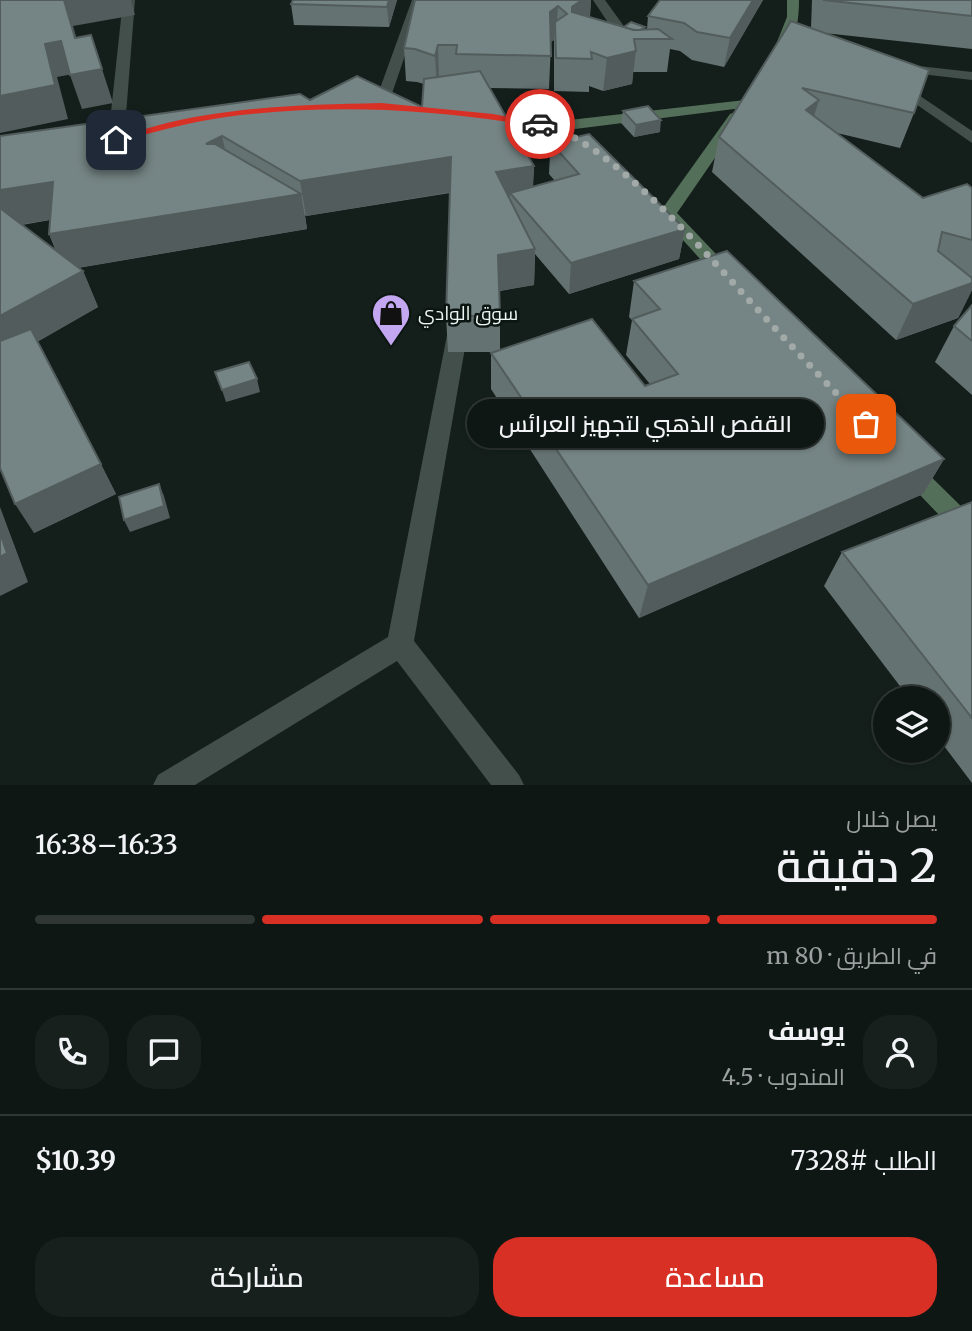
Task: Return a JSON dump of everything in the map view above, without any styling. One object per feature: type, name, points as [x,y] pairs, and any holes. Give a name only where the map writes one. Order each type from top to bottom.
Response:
[{"type":"street","points":[[116,140],[129,0]]},
{"type":"street","points":[[382,106],[418,0]]},
{"type":"street","points":[[599,0],[624,36]]},
{"type":"street","points":[[783,53],[793,17],[793,0]]},
{"type":"street","points":[[972,76],[880,68],[972,138]]},
{"type":"street","points":[[465,113],[494,124],[552,127],[748,99],[668,213]]},
{"type":"street","points":[[552,127],[609,163]]},
{"type":"street","points":[[648,195],[740,291]]},
{"type":"street","points":[[462,307],[400,644],[509,785]]},
{"type":"street","points":[[897,456],[972,533]]},
{"type":"street","points":[[168,785],[400,644]]},
{"type":"building","points":[[0,0],[64,0],[75,38],[91,35],[102,69],[70,75],[61,41],[45,44],[55,85],[0,96]]},
{"type":"building","points":[[293,0],[389,0],[387,7],[291,4]]},
{"type":"building","points":[[415,0],[582,0],[572,7],[572,12],[634,30],[658,29],[672,39],[634,39],[636,51],[607,58],[591,52],[592,59],[556,58],[555,22],[567,14],[558,6],[550,12],[551,56],[456,54],[457,45],[438,45],[435,56],[404,48]]},
{"type":"building","points":[[660,0],[753,0],[730,38],[697,32],[684,23],[648,16]]},
{"type":"building","points":[[823,0],[972,0],[972,16]]},
{"type":"building","points":[[791,21],[929,70],[914,113],[802,88],[819,100],[806,110],[923,198],[967,184],[972,188],[972,240],[942,232],[938,251],[972,278],[972,283],[913,304],[719,137]]},
{"type":"building","points":[[631,22],[645,27],[634,30],[624,27]]},
{"type":"building","points":[[480,71],[534,166],[496,172],[535,249],[498,255],[500,316],[446,316],[451,157],[300,181],[222,136],[206,144],[215,144],[301,194],[49,234],[53,182],[0,190],[0,136],[300,94],[310,100],[357,76],[422,107],[424,79]]},
{"type":"building","points":[[648,106],[661,120],[636,125],[623,111]]},
{"type":"building","points":[[551,117],[567,137],[534,144],[518,124]]},
{"type":"building","points":[[589,134],[685,229],[571,263],[510,193],[579,174],[551,143]]},
{"type":"building","points":[[0,208],[83,271],[0,316]]},
{"type":"building","points":[[727,251],[944,459],[648,585],[491,353],[592,319],[645,386],[678,374],[632,319],[660,309],[634,281]]},
{"type":"building","points":[[972,305],[972,341],[954,326]]},
{"type":"building","points":[[31,329],[101,464],[15,504],[0,468],[0,341]]},
{"type":"building","points":[[249,362],[257,379],[222,390],[215,372]]},
{"type":"building","points":[[159,484],[164,506],[124,520],[119,497]]},
{"type":"building","points":[[972,502],[972,718],[950,690],[950,686],[947,686],[842,552]]},
{"type":"building","points":[[0,533],[7,553],[0,557]]},
{"type":"way so far","points":[[540,124],[552,127],[580,142],[668,213],[866,424]]},
{"type":"place","name":"سوق الوادي","points":[[391,347]]},
{"type":"place","name":"القفص الذهبي لتجهيز العرائس","points":[[866,424]]},
{"type":"route","points":[[116,140],[166,126],[224,115],[292,108],[381,105],[493,116],[540,124]]}]
